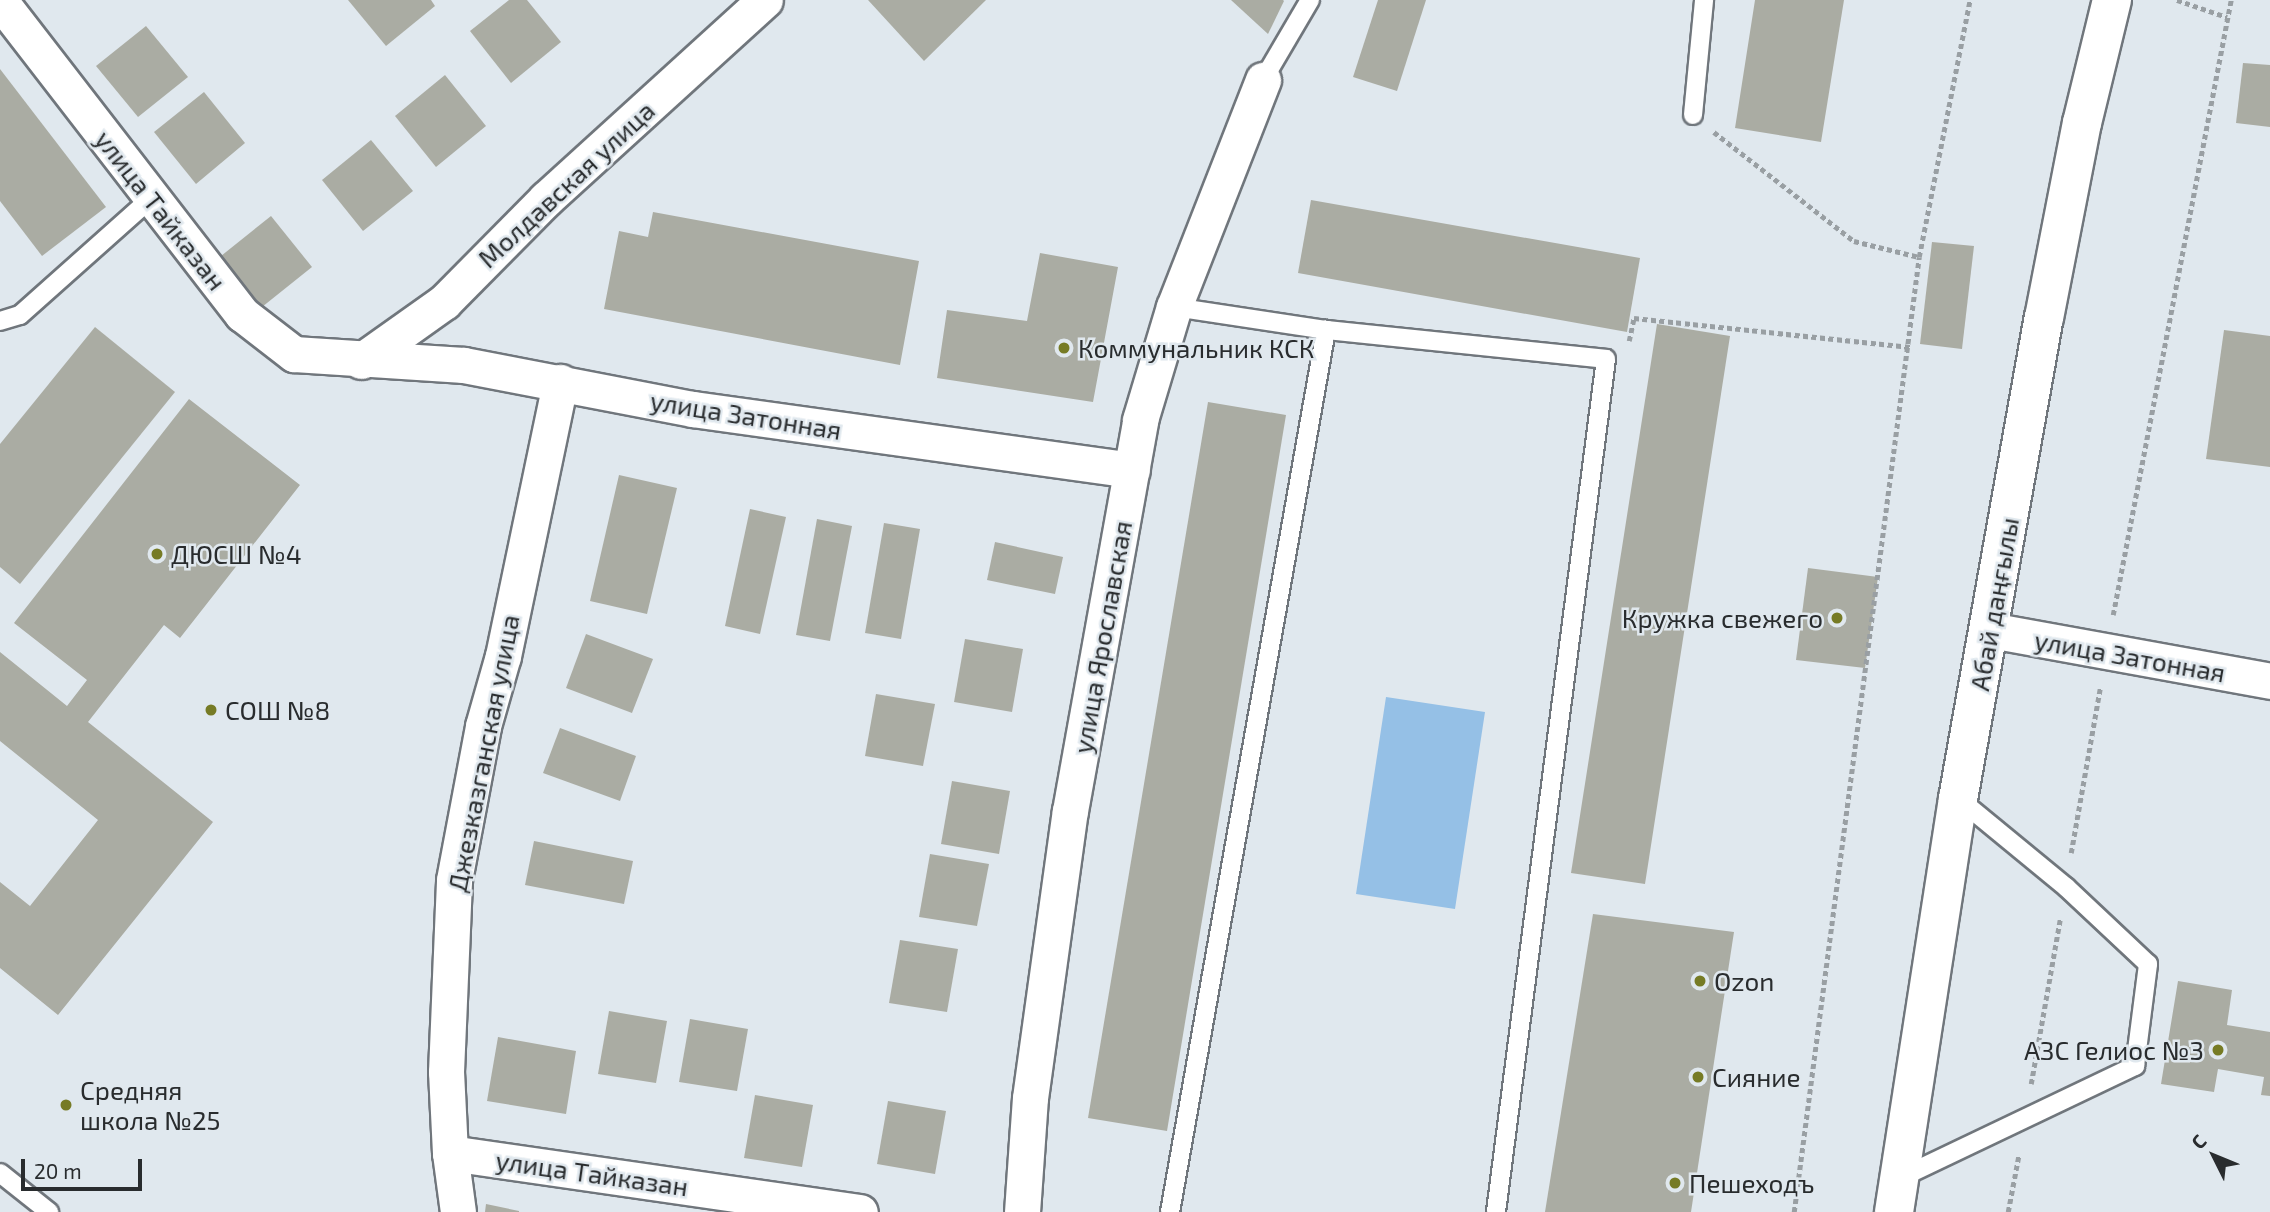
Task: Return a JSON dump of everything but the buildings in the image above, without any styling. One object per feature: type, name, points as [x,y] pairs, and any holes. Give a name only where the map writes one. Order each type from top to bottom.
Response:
[{"type":"main road","name":"Абай даңғылы","points":[[1896,1196],[1958,799],[2077,149],[2112,0]]},
{"type":"street","name":"Молдавская улица","points":[[361,361],[444,302],[546,199],[765,0]]},
{"type":"street","name":"улица Тайказан","points":[[0,1],[150,199],[242,314],[294,354],[361,361]]},
{"type":"street","name":"улица Ярославская","points":[[1021,1212],[1030,1098],[1070,811],[1140,420],[1174,307],[1263,80]]},
{"type":"street","name":"улица Затонная","points":[[361,361],[464,365],[692,410],[1132,470]]},
{"type":"street","name":"Джезказганская улица","points":[[458,1212],[450,1153],[446,1072],[454,880],[483,726],[503,656],[560,382]]},
{"type":"street","name":"улица Затонная","points":[[1990,630],[2270,681]]},
{"type":"street","name":"улица Тайказан","points":[[450,1153],[860,1212]]},
{"type":"lane","points":[[1263,80],[1311,0]]},
{"type":"lane","points":[[1693,116],[1704,0]]},
{"type":"lane","points":[[0,321],[20,315],[150,199]]},
{"type":"lane","points":[[1174,307],[1326,330],[1606,359],[1496,1212]]},
{"type":"lane","points":[[1170,1212],[1326,330]]},
{"type":"lane","points":[[1896,1196],[2024,1121],[2135,1066],[2148,964],[2066,887],[1958,799]]},
{"type":"lane","points":[[0,1173],[49,1212]]},
{"type":"path","points":[[1794,1212],[1910,346],[1919,257],[1970,0]]},
{"type":"path","points":[[2177,0],[2227,17]]},
{"type":"path","points":[[2008,1212],[2106,651],[2231,0]]},
{"type":"path","points":[[1693,116],[1854,241],[1919,257]]},
{"type":"path","points":[[1606,359],[1631,340],[1634,318],[1910,346]]},
{"type":"shaded area","points":[[1386,697],[1485,712],[1455,909],[1356,894]]},
{"type":"place","name":"Коммунальник КСК","points":[[1064,348]]},
{"type":"place","name":"ДЮСШ №4","points":[[157,554]]},
{"type":"place","name":"Кружка свежего","points":[[1837,618]]},
{"type":"place","name":"СОШ №8","points":[[211,710]]},
{"type":"place","name":"Ozon","points":[[1700,981]]},
{"type":"place","name":"АЗС Гелиос №3","points":[[2218,1050]]},
{"type":"place","name":"Сияние","points":[[1698,1077]]},
{"type":"place","name":"Средняя школа №25","points":[[66,1105]]},
{"type":"place","name":"Пешеходъ","points":[[1675,1183]]}]
